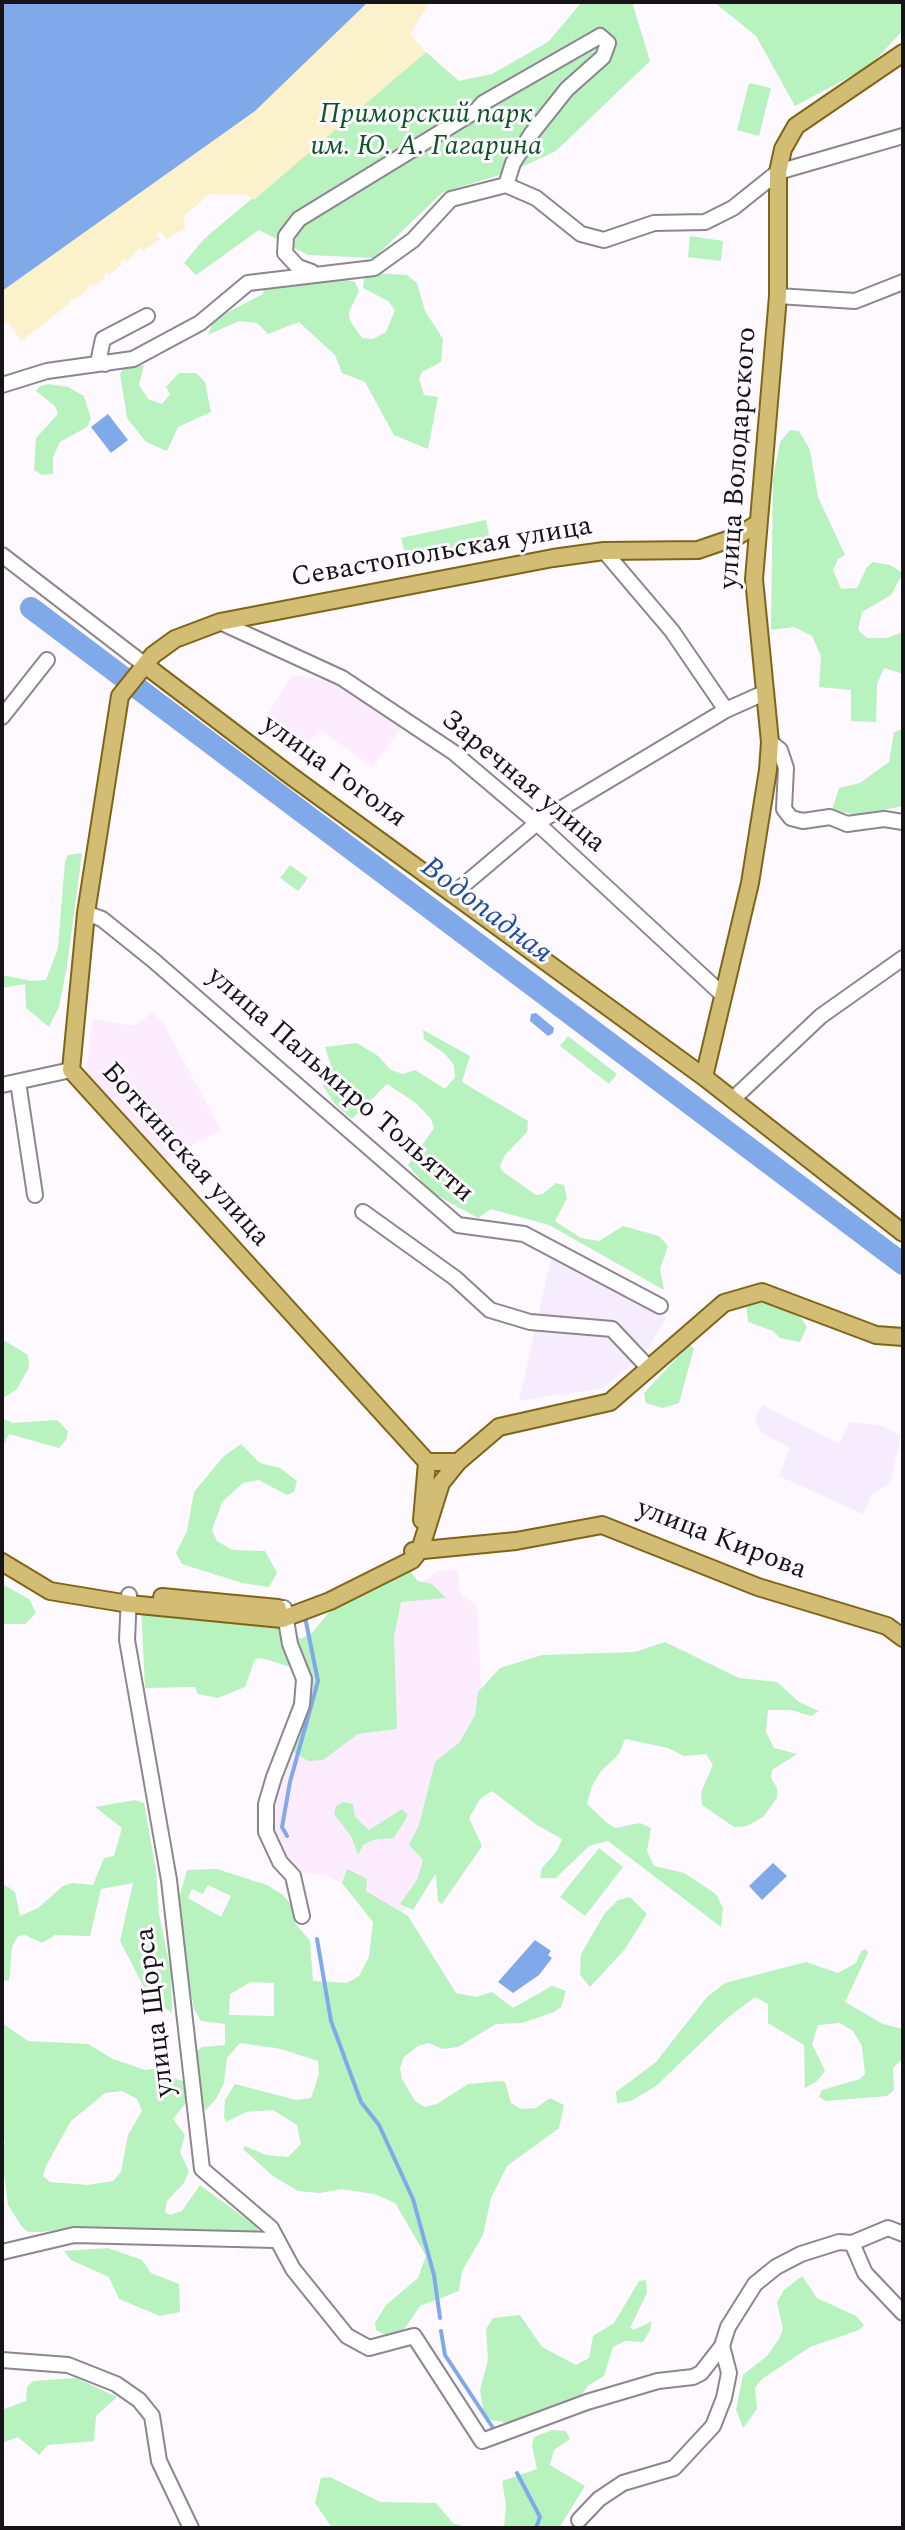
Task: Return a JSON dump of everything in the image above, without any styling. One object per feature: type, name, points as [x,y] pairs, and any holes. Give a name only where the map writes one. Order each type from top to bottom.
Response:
[{"type":"main road","name":"улица Володарского","points":[[704,1077],[750,883],[770,742],[754,579],[778,296],[778,172],[783,149],[796,126],[903,53]]},
{"type":"main road","name":"Севастопольская улица","points":[[120,696],[142,668],[175,639],[220,622],[316,601],[604,551],[698,550],[736,537],[757,524]]},
{"type":"main road","name":"улица Гоголя","points":[[142,668],[704,1077],[903,1233]]},
{"type":"main road","name":"Боткинская улица","points":[[120,696],[86,913],[71,1070],[427,1462]]},
{"type":"main road","points":[[422,1522],[433,1485],[493,1425],[517,1413],[579,1404],[607,1395],[724,1293],[745,1284],[762,1282],[774,1285],[803,1301],[877,1329],[903,1334]]},
{"type":"main road","points":[[420,1550],[441,1483],[452,1463],[499,1427],[610,1402],[724,1303],[745,1294],[762,1292],[876,1335],[903,1334]]},
{"type":"main road","points":[[420,1550],[427,1462],[452,1463]]},
{"type":"main road","name":"улица Кирова","points":[[2,1562],[50,1591],[285,1613],[420,1550],[516,1541],[578,1527],[602,1525],[621,1529],[758,1587],[887,1626],[903,1638]]},
{"type":"main road","name":"улица Кирова","points":[[2,1550],[52,1580],[129,1600]]},
{"type":"street","points":[[317,273],[298,267],[285,253],[286,236],[299,219],[483,103],[600,36],[608,43],[603,57],[567,89],[532,133],[513,163],[506,185]]},
{"type":"street","points":[[2,385],[47,371],[133,359],[200,323],[248,283],[374,268],[413,240],[451,199],[506,185],[536,198],[581,234],[604,240],[654,223],[705,222],[733,208],[778,172],[903,136]]},
{"type":"street","points":[[778,296],[855,301],[903,282]]},
{"type":"street","points":[[105,364],[99,358],[103,339],[147,316]]},
{"type":"street","points":[[604,551],[672,631],[726,710]]},
{"type":"street","name":"улица Гоголя","points":[[2,555],[142,668]]},
{"type":"street","name":"Заречная улица","points":[[220,622],[342,678],[453,752],[537,823],[724,996]]},
{"type":"street","points":[[2,717],[47,660]]},
{"type":"street","points":[[453,894],[537,823],[726,710],[764,693]]},
{"type":"street","points":[[770,742],[780,750],[786,768],[784,809],[791,818],[803,821],[830,817],[847,824],[884,819],[903,822]]},
{"type":"street","name":"улица Пальмиро Тольятти","points":[[86,913],[102,919],[153,960],[458,1225],[524,1234],[660,1306]]},
{"type":"street","points":[[733,1099],[821,1016],[903,958]]},
{"type":"street","points":[[2,1085],[71,1070]]},
{"type":"street","points":[[18,1082],[35,1195]]},
{"type":"street","points":[[363,1212],[455,1278],[490,1310],[530,1322],[612,1329],[645,1364]]},
{"type":"street","name":"улица Щорса","points":[[129,1600],[127,1640],[169,1880],[202,2169],[271,2228],[275,2240],[347,2336],[369,2348],[414,2336],[482,2441],[658,2381],[693,2377],[701,2373],[722,2346]]},
{"type":"street","points":[[285,1613],[290,1644],[304,1679],[302,1705],[266,1804],[266,1832],[280,1862],[293,1876],[302,1916]]},
{"type":"street","points":[[579,2520],[599,2499],[623,2483],[674,2468],[713,2426],[724,2398],[729,2373],[722,2346],[741,2304],[755,2284],[772,2270],[801,2254],[839,2242],[852,2243],[888,2228],[903,2234]]},
{"type":"street","points":[[6,2251],[74,2235],[275,2240]]},
{"type":"street","points":[[852,2243],[865,2273],[903,2313]]},
{"type":"street","points":[[2,2360],[68,2365],[116,2384],[139,2400],[152,2416],[159,2461],[191,2528]]},
{"type":"shaded area","points":[[292,675],[342,683],[402,726],[373,767],[320,730],[304,748],[265,719]]},
{"type":"shaded area","points":[[152,1013],[162,1021],[221,1130],[164,1160],[86,1074],[93,1019],[134,1026]]},
{"type":"shaded area","points":[[551,1258],[662,1312],[666,1319],[645,1353],[603,1388],[519,1401]]},
{"type":"shaded area","points":[[762,1405],[839,1444],[850,1422],[882,1426],[901,1436],[890,1483],[872,1494],[863,1514],[779,1476],[790,1448],[762,1433],[755,1419]]},
{"type":"shaded area","points":[[458,1570],[461,1596],[477,1604],[483,1727],[448,1840],[399,1918],[327,1875],[301,1873],[284,1858],[269,1832],[280,1787],[310,1712],[399,1592],[431,1578],[437,1571]]},
{"type":"green space","name":"Приморский парк им. Ю. А. Гагарина","points":[[582,2],[632,2],[650,61],[556,151],[513,171],[443,192],[374,258],[308,255],[259,230],[196,275],[184,263],[204,239],[426,52],[459,81],[492,74],[548,42]]},
{"type":"green space","points":[[714,2],[903,2],[903,30],[870,66],[795,106],[756,36]]},
{"type":"green space","points":[[749,83],[771,88],[759,136],[737,130]]},
{"type":"green space","points":[[690,236],[723,241],[721,261],[688,257]]},
{"type":"green space","points":[[377,273],[407,275],[417,283],[425,311],[443,339],[441,362],[422,372],[419,379],[424,395],[438,397],[428,449],[394,435],[365,382],[342,373],[335,355],[299,322],[268,334],[257,323],[239,321],[208,335],[213,320],[263,294],[264,287],[347,280],[355,282],[359,291],[349,312],[350,321],[362,338],[373,339],[386,332],[395,310],[388,301],[363,288],[364,279]]},
{"type":"green space","points":[[144,365],[139,385],[148,399],[162,404],[170,394],[166,387],[179,373],[196,373],[205,382],[211,412],[178,427],[167,451],[146,442],[127,418],[120,374],[124,367]]},
{"type":"green space","points":[[40,386],[68,387],[84,396],[91,419],[87,427],[60,442],[53,457],[53,474],[42,475],[34,470],[36,438],[58,414],[55,406],[36,391]]},
{"type":"green space","points":[[790,430],[799,431],[810,450],[818,497],[845,555],[838,559],[833,570],[841,589],[857,588],[867,567],[873,562],[890,565],[903,573],[891,595],[862,612],[858,630],[867,638],[887,638],[903,632],[903,674],[884,668],[877,684],[876,722],[851,721],[851,690],[819,687],[821,656],[812,636],[794,627],[771,630],[773,478],[780,442]]},
{"type":"green space","points":[[486,520],[492,551],[409,568],[401,538]]},
{"type":"green space","points":[[903,729],[903,806],[857,815],[832,810],[839,788],[860,783],[889,762],[894,732]]},
{"type":"green space","points":[[82,853],[67,966],[59,1007],[49,1027],[26,1008],[25,984],[2,988],[2,975],[32,981],[46,980],[58,948],[65,861],[68,855]]},
{"type":"green space","points":[[290,865],[308,878],[298,891],[280,878]]},
{"type":"green space","points":[[423,1030],[470,1056],[462,1082],[528,1121],[527,1132],[505,1155],[500,1166],[502,1171],[536,1195],[543,1194],[556,1183],[564,1185],[567,1198],[555,1221],[581,1238],[599,1241],[623,1226],[659,1236],[668,1246],[660,1269],[664,1290],[549,1225],[491,1209],[478,1218],[431,1192],[408,1165],[434,1128],[431,1119],[416,1103],[387,1084],[352,1119],[335,1104],[323,1086],[332,1069],[325,1047],[357,1043],[378,1056],[391,1070],[403,1074],[415,1070],[445,1089],[455,1077],[454,1065],[445,1054],[424,1039]]},
{"type":"green space","points":[[568,1036],[617,1074],[609,1084],[560,1046]]},
{"type":"green space","points":[[764,1299],[801,1318],[807,1327],[800,1342],[780,1338],[773,1331],[748,1322],[746,1304]]},
{"type":"green space","points":[[2,1339],[28,1355],[29,1367],[17,1389],[2,1399]]},
{"type":"green space","points":[[689,1345],[694,1348],[679,1403],[663,1408],[646,1403],[644,1393]]},
{"type":"green space","points":[[2,1418],[13,1423],[57,1420],[68,1431],[66,1440],[59,1448],[9,1434],[2,1448]]},
{"type":"green space","points":[[241,1444],[260,1463],[280,1468],[297,1481],[294,1492],[287,1495],[259,1480],[243,1483],[222,1502],[212,1530],[217,1541],[232,1550],[265,1551],[277,1573],[269,1587],[242,1583],[182,1564],[176,1553],[187,1531],[194,1492],[224,1456]]},
{"type":"green space","points":[[407,1567],[418,1581],[432,1584],[446,1598],[401,1602],[394,1637],[397,1729],[358,1734],[323,1760],[308,1761],[287,1748],[287,1723],[299,1679],[296,1669],[262,1658],[255,1659],[245,1687],[218,1698],[198,1694],[195,1687],[145,1688],[141,1604],[278,1626],[301,1639],[313,1632],[334,1606]]},
{"type":"green space","points":[[2,1584],[29,1599],[36,1613],[25,1624],[2,1624]]},
{"type":"green space","points":[[665,1642],[739,1678],[777,1682],[799,1702],[819,1711],[811,1716],[791,1710],[768,1710],[766,1732],[774,1748],[797,1754],[772,1770],[777,1798],[763,1817],[747,1826],[734,1827],[702,1805],[701,1792],[713,1765],[706,1754],[684,1756],[668,1748],[625,1739],[619,1754],[601,1771],[592,1786],[587,1804],[607,1823],[615,1828],[640,1823],[651,1828],[647,1851],[654,1866],[684,1873],[716,1894],[723,1908],[721,1927],[608,1841],[589,1846],[556,1878],[540,1878],[542,1868],[557,1851],[562,1839],[537,1825],[492,1791],[480,1799],[469,1818],[482,1846],[442,1904],[438,1901],[436,1873],[413,1910],[400,1904],[417,1880],[423,1860],[409,1845],[419,1825],[435,1762],[460,1742],[475,1715],[478,1692],[500,1668],[542,1655],[635,1652]]},
{"type":"green space","points":[[135,1800],[144,1803],[156,1870],[159,1914],[171,1972],[172,2013],[149,1997],[120,1941],[133,1883],[101,1889],[90,1936],[55,1935],[42,1943],[25,1935],[18,1936],[12,1947],[9,1981],[2,1980],[2,1883],[15,1892],[20,1916],[38,1908],[63,1886],[72,1883],[93,1885],[104,1858],[114,1856],[122,1828],[95,1807]]},
{"type":"green space","points":[[343,1802],[353,1804],[355,1817],[369,1830],[402,1809],[408,1815],[394,1838],[373,1840],[363,1845],[358,1855],[351,1836],[334,1814],[336,1806]]},
{"type":"green space","points":[[599,1848],[623,1867],[585,1916],[560,1897]]},
{"type":"green space","points":[[217,1869],[267,1885],[283,1895],[293,1907],[295,1923],[310,1941],[313,1981],[347,1983],[359,1976],[369,1957],[373,1922],[342,1883],[347,1869],[367,1879],[366,1891],[408,1916],[456,1993],[476,1997],[492,1992],[513,2008],[552,1986],[566,1991],[561,2007],[554,2012],[522,2023],[496,2024],[458,2047],[442,2049],[429,2043],[418,2046],[404,2057],[400,2068],[402,2079],[415,2101],[425,2107],[437,2104],[468,2084],[500,2081],[505,2082],[511,2103],[521,2109],[536,2108],[550,2098],[564,2105],[559,2128],[507,2166],[491,2198],[483,2235],[462,2271],[459,2291],[420,2306],[401,2334],[385,2335],[376,2330],[375,2323],[386,2305],[418,2278],[426,2256],[395,2203],[374,2194],[341,2189],[320,2193],[298,2191],[273,2176],[243,2149],[245,2146],[266,2155],[288,2157],[301,2144],[297,2125],[273,2110],[246,2112],[226,2122],[224,2117],[225,2100],[235,2084],[296,2100],[311,2098],[319,2074],[318,2061],[281,2049],[240,2043],[227,2058],[224,2083],[216,2099],[206,2110],[199,2103],[195,2053],[202,2047],[225,2045],[225,2024],[201,2021],[194,2009],[176,1911],[187,1870]],"holes":[[[208,1885],[231,1896],[221,1917],[188,1898],[192,1889],[203,1894]],[[251,1982],[274,1983],[274,2016],[229,2015],[230,1994]]]},
{"type":"green space","points":[[630,1897],[647,1914],[625,1949],[590,1987],[580,1975],[581,1954],[605,1913],[618,1900]]},
{"type":"green space","points":[[866,1949],[868,1953],[845,2002],[883,2024],[903,2029],[903,2058],[893,2068],[894,2090],[887,2096],[826,2101],[819,2097],[822,2090],[860,2079],[865,2074],[862,2046],[853,2031],[840,2023],[818,2025],[812,2044],[825,2071],[816,2082],[805,2088],[804,2045],[768,2023],[768,2004],[755,1997],[726,2019],[656,2086],[631,2101],[617,2103],[616,2092],[656,2062],[707,1997],[725,1983],[806,1962],[838,1973],[856,1963],[861,1951]]},
{"type":"green space","points":[[2,2023],[28,2041],[88,2044],[113,2059],[145,2070],[164,2067],[166,2076],[183,2081],[186,2085],[185,2104],[173,2119],[185,2135],[180,2152],[189,2171],[184,2183],[167,2201],[165,2212],[170,2215],[182,2211],[200,2185],[257,2227],[259,2234],[75,2228],[28,2232],[8,2205],[2,2157],[5,2142],[2,2140]],"holes":[[[122,2091],[137,2099],[142,2111],[128,2135],[121,2172],[113,2181],[88,2185],[50,2182],[43,2176],[71,2121],[105,2093]]]},
{"type":"green space","points":[[108,2248],[142,2260],[151,2273],[179,2284],[180,2312],[160,2316],[119,2299],[109,2277],[71,2260],[64,2251]]},
{"type":"green space","points":[[802,2276],[817,2298],[856,2316],[864,2325],[859,2330],[810,2347],[762,2379],[755,2388],[757,2409],[743,2428],[736,2410],[743,2375],[767,2356],[779,2339],[783,2329],[777,2302],[784,2290]]},
{"type":"green space","points":[[646,2280],[647,2293],[630,2328],[634,2330],[652,2321],[650,2330],[643,2342],[625,2341],[613,2347],[604,2376],[589,2385],[577,2400],[509,2423],[491,2420],[484,2415],[480,2390],[488,2360],[486,2329],[493,2318],[520,2315],[542,2347],[576,2365],[589,2358],[593,2336],[614,2323],[639,2281]]},
{"type":"green space","points":[[76,2378],[117,2397],[96,2416],[94,2441],[48,2445],[39,2455],[18,2437],[2,2443],[2,2410],[26,2401],[27,2387],[33,2381]]},
{"type":"green space","points":[[552,2430],[566,2431],[570,2439],[554,2450],[550,2465],[585,2486],[559,2528],[504,2528],[506,2505],[502,2481],[537,2469],[532,2445],[534,2437]]},
{"type":"green space","points":[[330,2477],[380,2502],[436,2503],[453,2523],[467,2528],[332,2528],[315,2503],[321,2478]]},
{"type":"sand","points":[[368,2],[430,2],[410,34],[426,52],[254,200],[246,195],[209,194],[184,216],[185,228],[167,239],[160,231],[156,235],[160,239],[143,251],[140,248],[126,262],[124,259],[109,275],[106,272],[103,279],[93,287],[90,284],[86,287],[88,290],[74,300],[70,298],[69,304],[21,341],[9,322],[2,324],[2,291],[255,111]]},
{"type":"water","points":[[2,2],[368,2],[255,111],[2,291]]},
{"type":"water","points":[[108,414],[128,440],[111,453],[91,427]]},
{"type":"water","points":[[536,1013],[554,1028],[553,1033],[548,1036],[530,1021],[531,1014]]},
{"type":"water","points":[[773,1863],[787,1876],[762,1900],[749,1886]]},
{"type":"water","points":[[535,1940],[551,1951],[548,1955],[552,1958],[539,1975],[513,1993],[498,1982]]},
{"type":"waterway","name":"Водопадная","points":[[31,608],[903,1264]]},
{"type":"waterway","points":[[287,1836],[282,1827],[290,1782],[318,1681],[305,1617]]},
{"type":"waterway","points":[[317,1939],[331,2021],[361,2102],[379,2125],[413,2199],[434,2275],[440,2318]]},
{"type":"waterway","points":[[441,2331],[445,2355],[495,2431]]},
{"type":"waterway","points":[[517,2473],[540,2517],[536,2528]]}]
